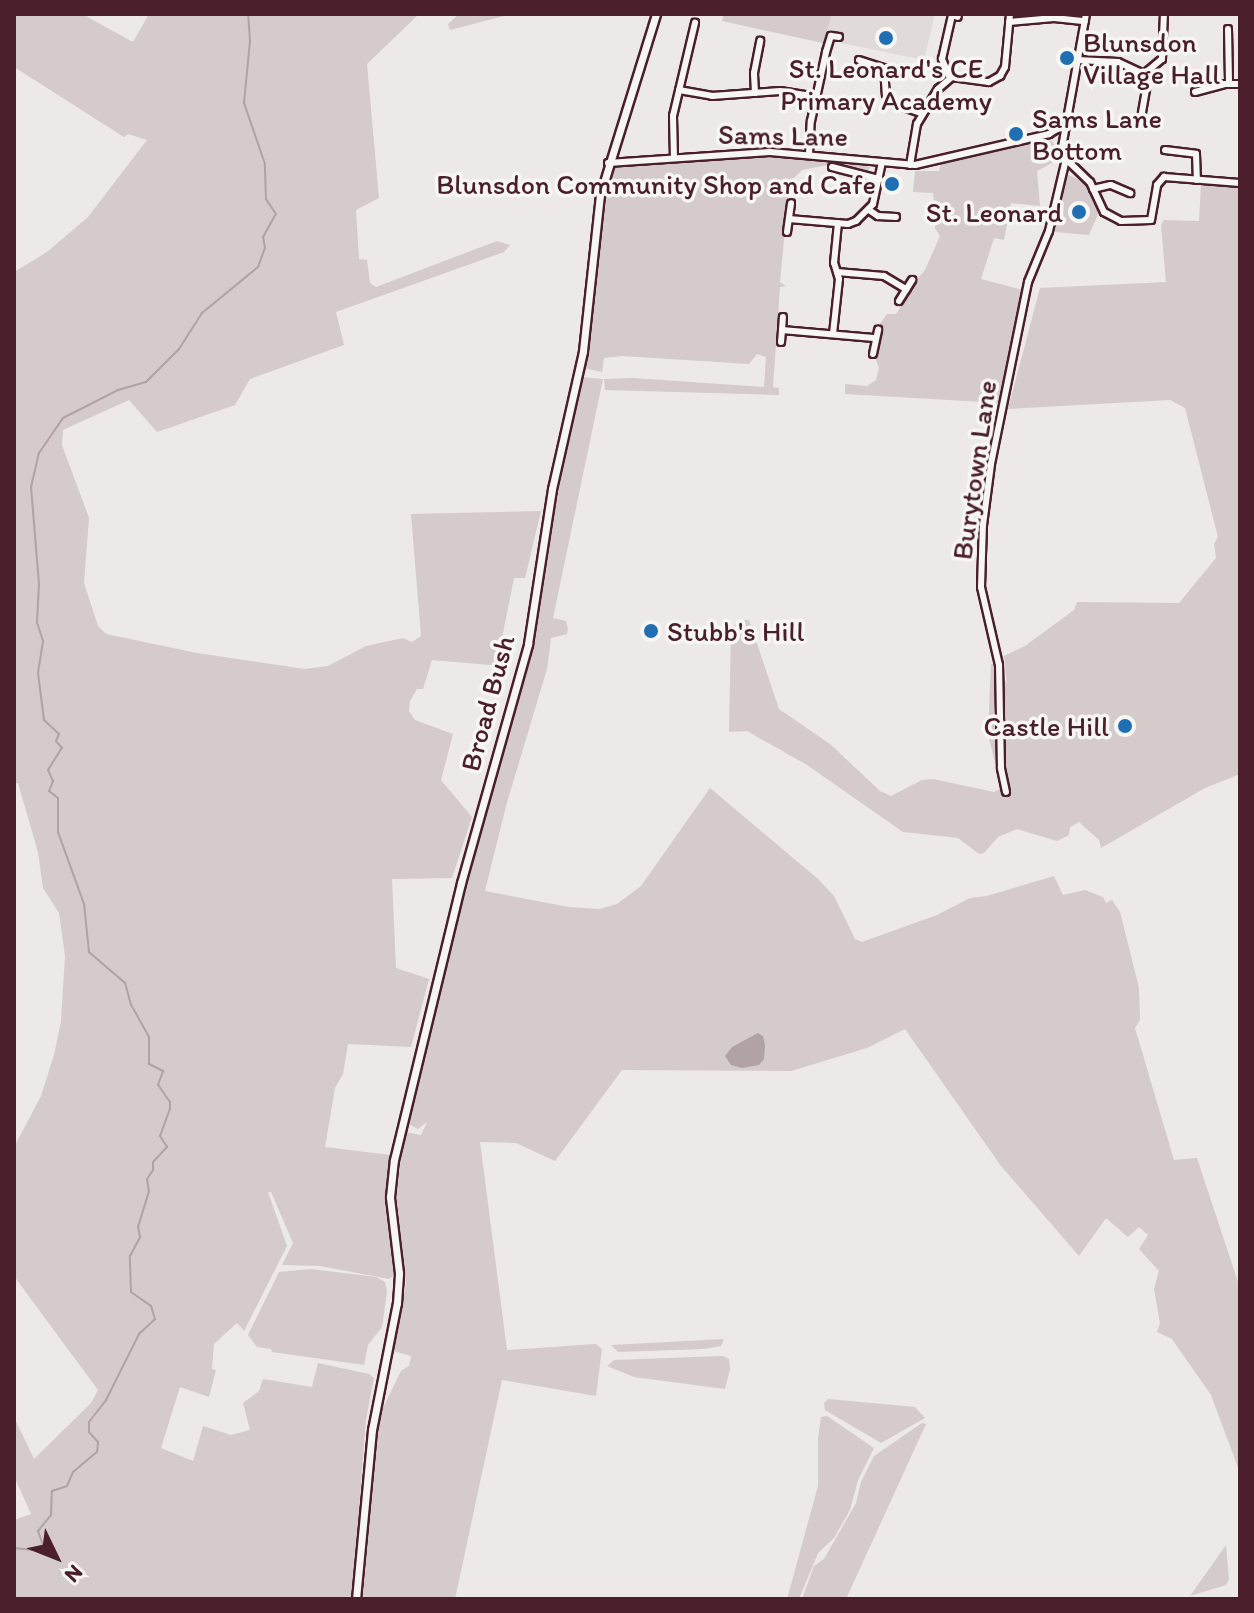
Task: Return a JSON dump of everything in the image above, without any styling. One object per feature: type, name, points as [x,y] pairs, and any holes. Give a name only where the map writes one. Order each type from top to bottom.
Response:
[{"type":"main road","name":"Broad Bush","points":[[356,1599],[376,1403],[398,1288],[390,1197],[394,1160],[461,883],[528,644],[552,489],[583,351],[599,205],[608,163],[656,14]]},
{"type":"street","points":[[1144,74],[1162,59],[1164,14]]},
{"type":"street","points":[[950,78],[942,59],[952,15],[958,17]]},
{"type":"street","points":[[950,78],[989,82],[1002,73],[1010,18],[1085,17],[1062,142],[1066,159],[1093,189],[1101,210],[1110,217],[1141,223],[1153,219],[1157,185],[1162,179],[1240,183]]},
{"type":"street","points":[[674,158],[672,123],[695,23]]},
{"type":"street","points":[[1228,29],[1229,83]]},
{"type":"street","points":[[809,154],[820,63],[831,36],[839,37]]},
{"type":"street","points":[[692,37],[701,39]]},
{"type":"street","points":[[755,93],[762,51],[760,41]]},
{"type":"street","points":[[859,60],[884,68],[886,94],[894,105],[921,113]]},
{"type":"street","points":[[1077,60],[1118,62],[1144,74],[1147,84],[1141,118]]},
{"type":"street","points":[[910,165],[921,113],[950,78]]},
{"type":"street","points":[[1195,92],[1229,83],[1240,84]]},
{"type":"street","points":[[679,90],[712,96],[780,91],[816,97]]},
{"type":"street","name":"Sams Lane","points":[[608,163],[741,152],[809,154],[910,165],[1049,134],[1064,125]]},
{"type":"street","points":[[1049,134],[1062,142]]},
{"type":"street","points":[[1165,150],[1196,154],[1197,180]]},
{"type":"street","name":"Burytown Lane","points":[[1006,792],[1001,768],[999,669],[981,587],[983,525],[991,464],[1025,295],[1034,262],[1049,231],[1066,159]]},
{"type":"street","points":[[789,219],[851,223],[869,210],[882,162]]},
{"type":"street","points":[[835,171],[879,179]]},
{"type":"street","points":[[1093,189],[1111,185],[1130,193]]},
{"type":"street","points":[[787,232],[791,203]]},
{"type":"street","points":[[869,210],[878,216],[896,217]]},
{"type":"street","points":[[833,334],[838,223]]},
{"type":"street","points":[[837,272],[884,276],[906,289]]},
{"type":"street","points":[[899,301],[912,280]]},
{"type":"street","points":[[781,342],[783,317]]},
{"type":"street","points":[[782,330],[874,338]]},
{"type":"street","points":[[873,354],[878,330]]},
{"type":"shaded area","points":[[14,14],[82,14],[133,42],[149,14],[419,14],[367,64],[379,198],[356,210],[359,259],[367,260],[370,283],[376,287],[497,241],[510,245],[504,252],[336,312],[344,345],[250,379],[235,405],[157,432],[129,400],[63,430],[62,445],[89,518],[84,583],[98,626],[106,634],[197,653],[305,669],[328,666],[366,646],[403,638],[412,642],[421,636],[411,514],[541,511],[525,578],[514,578],[502,638],[506,651],[502,666],[432,660],[423,689],[417,689],[410,701],[409,711],[415,720],[453,734],[441,780],[472,817],[452,878],[392,879],[396,968],[429,979],[411,1047],[348,1044],[343,1074],[335,1088],[325,1147],[391,1155],[386,1205],[395,1275],[389,1279],[320,1266],[282,1265],[293,1243],[271,1192],[268,1192],[287,1246],[244,1331],[237,1323],[214,1344],[212,1369],[216,1370],[209,1397],[180,1387],[161,1448],[193,1461],[203,1426],[231,1435],[250,1430],[243,1403],[259,1391],[263,1379],[312,1387],[318,1363],[369,1374],[374,1378],[366,1419],[352,1599],[14,1599],[14,1520],[31,1514],[14,1476],[14,1417],[34,1459],[91,1403],[98,1390],[14,1276],[14,1147],[41,1096],[54,1055],[61,1021],[65,956],[59,913],[43,888],[38,852],[18,783],[14,783],[14,272],[47,252],[88,217],[147,140],[128,134],[124,137],[14,67]]},
{"type":"shaded area","points":[[459,14],[512,14],[450,30],[448,24]]},
{"type":"shaded area","points":[[724,14],[832,14],[823,43],[722,21]]},
{"type":"shaded area","name":"St. Leonard's CE Primary Academy","points":[[832,14],[935,14],[924,60],[841,43],[843,34],[826,30]]},
{"type":"shaded area","points":[[1045,138],[1053,142],[1058,154],[1052,163],[1037,171],[1040,206],[1011,203],[1004,240],[994,238],[981,279],[1023,290],[1000,403],[845,394],[845,384],[867,386],[876,380],[879,368],[874,354],[881,331],[877,328],[887,314],[896,314],[909,289],[925,270],[940,236],[935,228],[936,219],[928,209],[928,202],[934,201],[933,193],[913,192],[915,171],[939,171],[941,163]]},
{"type":"shaded area","points":[[788,157],[839,159],[870,167],[867,172],[828,165],[802,170],[793,179],[788,199],[780,282],[786,286],[780,287],[773,387],[779,388],[779,395],[605,390],[604,379],[633,378],[764,387],[766,357],[757,354],[749,364],[622,356],[604,358],[602,372],[580,367],[595,289],[593,258],[613,168],[676,161]]},
{"type":"shaded area","points":[[1069,175],[1087,184],[1099,212],[1089,235],[1055,232],[1062,179]]},
{"type":"shaded area","points":[[1201,184],[1240,187],[1240,774],[1205,788],[1101,848],[1099,840],[1079,822],[1070,827],[1069,835],[1057,841],[1017,829],[998,837],[984,853],[979,854],[958,838],[903,832],[807,765],[747,731],[729,732],[731,629],[739,620],[749,620],[779,709],[830,744],[880,791],[891,796],[922,780],[933,779],[994,792],[1001,788],[988,734],[991,664],[998,666],[1007,685],[1004,656],[1025,646],[1074,610],[1077,602],[1179,603],[1216,558],[1214,544],[1218,537],[1185,408],[1170,400],[1008,409],[1040,288],[1166,282],[1161,225],[1164,220],[1199,221]]},
{"type":"shaded area","points":[[581,377],[603,379],[553,618],[566,621],[568,629],[567,634],[551,638],[547,669],[506,806],[485,891],[569,907],[600,909],[617,904],[641,886],[710,788],[818,879],[834,896],[855,939],[862,942],[937,915],[970,898],[1054,876],[1063,895],[1085,890],[1103,897],[1106,903],[1112,900],[1120,912],[1139,988],[1140,1020],[1135,1028],[1174,1160],[1197,1158],[1240,1288],[1240,1473],[1211,1395],[1172,1339],[1157,1332],[1160,1323],[1154,1289],[1159,1271],[1139,1249],[1148,1235],[1139,1227],[1128,1237],[1106,1218],[1079,1256],[1001,1166],[905,1029],[867,1048],[791,1071],[622,1070],[555,1161],[516,1143],[480,1142],[507,1350],[596,1344],[602,1349],[596,1396],[502,1380],[455,1599],[361,1599],[379,1416],[401,1371],[409,1366],[411,1356],[393,1351],[406,1284],[396,1193],[405,1132],[421,1135],[427,1122],[418,1129],[410,1125],[409,1113],[445,966],[536,633],[546,555]]},
{"type":"shaded area","points":[[758,1033],[763,1036],[765,1045],[764,1059],[759,1065],[742,1068],[731,1065],[725,1056],[732,1047]]},
{"type":"shaded area","points":[[311,1269],[376,1277],[385,1282],[387,1292],[382,1327],[368,1345],[364,1365],[272,1352],[271,1349],[257,1347],[248,1335],[279,1272]]},
{"type":"shaded area","points":[[724,1339],[721,1346],[703,1349],[618,1352],[611,1345]]},
{"type":"shaded area","points":[[723,1356],[729,1359],[730,1369],[725,1389],[634,1377],[607,1366],[614,1360]]},
{"type":"shaded area","points":[[828,1399],[915,1407],[925,1418],[881,1443],[825,1410],[824,1403]]},
{"type":"shaded area","points":[[827,1416],[874,1448],[858,1480],[850,1510],[834,1538],[818,1553],[799,1599],[787,1599],[818,1486],[818,1438],[821,1417]]},
{"type":"shaded area","points":[[922,1423],[926,1424],[846,1599],[802,1599],[814,1566],[824,1559],[856,1503],[861,1482],[874,1456]]},
{"type":"shaded area","points":[[1226,1545],[1229,1579],[1226,1585],[1190,1596]]},
{"type":"waterway","points":[[14,1548],[32,1550],[43,1545],[38,1531],[51,1515],[52,1491],[67,1486],[73,1472],[97,1452],[98,1442],[89,1432],[89,1422],[106,1400],[139,1334],[155,1319],[151,1306],[131,1292],[130,1256],[140,1237],[138,1227],[149,1192],[147,1179],[153,1170],[153,1162],[167,1147],[160,1136],[170,1109],[170,1102],[158,1085],[163,1071],[149,1064],[149,1037],[131,1005],[125,983],[89,952],[84,904],[58,832],[58,798],[49,791],[53,781],[48,770],[62,748],[56,741],[59,734],[44,720],[38,673],[43,641],[37,622],[39,584],[31,487],[39,453],[63,418],[118,390],[146,382],[179,349],[202,313],[258,267],[265,248],[263,237],[276,214],[266,199],[265,164],[244,103],[250,41],[248,14]]},
{"type":"place","name":"St. Leonard's CE Primary Academy","points":[[886,38]]},
{"type":"place","name":"Blunsdon Village Hall","points":[[1067,58]]},
{"type":"place","name":"Sams Lane Bottom","points":[[1016,134]]},
{"type":"place","name":"Blunsdon Community Shop and Cafe","points":[[892,184]]},
{"type":"place","name":"St. Leonard","points":[[1079,212]]},
{"type":"place","name":"Stubb's Hill","points":[[651,631]]},
{"type":"place","name":"Castle Hill","points":[[1125,726]]}]
